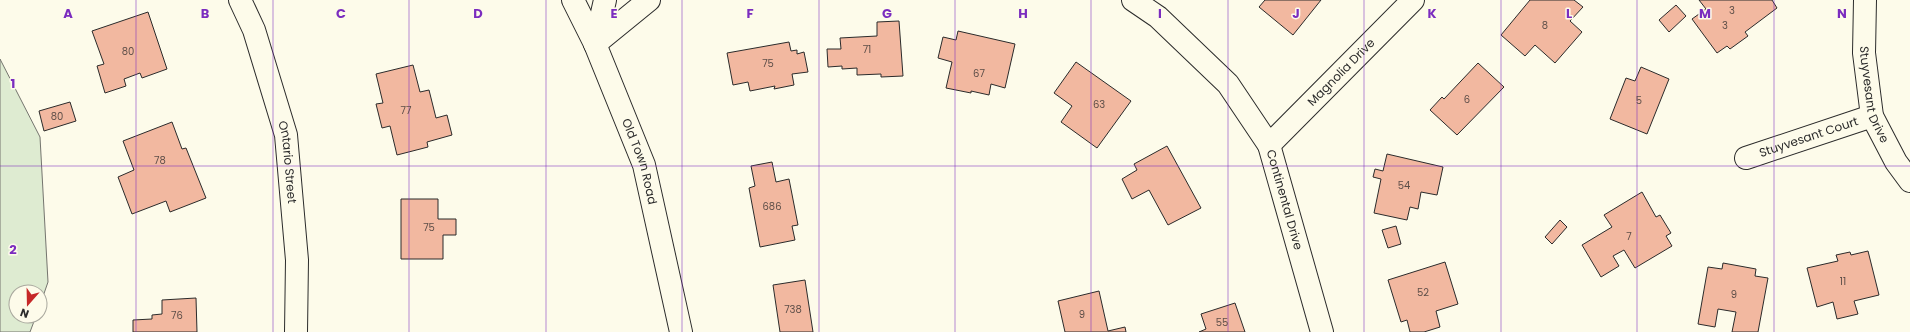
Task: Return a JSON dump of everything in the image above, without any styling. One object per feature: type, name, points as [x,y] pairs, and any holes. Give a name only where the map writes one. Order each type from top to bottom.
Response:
[{"type":"street","name":"Ontario Street","points":[[240,0],[254,30],[286,135],[297,260],[296,332]]},
{"type":"street","name":"Old Town Road","points":[[573,0],[595,44],[644,164],[681,332]]},
{"type":"street","points":[[595,44],[605,0]]},
{"type":"street","points":[[595,44],[649,0]]},
{"type":"street","name":"Continental Drive","points":[[1133,0],[1158,17],[1228,84],[1270,145],[1322,332]]},
{"type":"street","name":"Magnolia Drive","points":[[1270,145],[1413,0]]},
{"type":"street","name":"Stuyvesant Drive","points":[[1865,0],[1864,53],[1872,116],[1896,162],[1910,181]]},
{"type":"street","name":"Stuyvesant Court","points":[[1746,158],[1872,116]]},
{"type":"green space","points":[[0,59],[40,137],[48,282],[47,284],[8,284],[8,324],[33,324],[30,332],[0,332]]},
{"type":"building","points":[[1265,0],[1321,0],[1293,35],[1259,7]]},
{"type":"building","points":[[1530,0],[1574,0],[1583,7],[1570,21],[1582,32],[1555,63],[1535,45],[1525,56],[1501,35]]},
{"type":"building","points":[[1699,0],[1772,0],[1777,8],[1745,32],[1748,36],[1730,49],[1727,46],[1717,53],[1692,19],[1706,9]]},
{"type":"building","points":[[1676,5],[1686,16],[1669,32],[1659,20]]},
{"type":"building","points":[[148,12],[167,69],[142,78],[140,73],[124,79],[126,86],[105,93],[97,66],[104,64],[92,31]]},
{"type":"building","points":[[899,21],[903,76],[881,77],[881,74],[857,75],[857,68],[842,69],[842,66],[828,67],[827,49],[841,49],[840,38],[877,36],[877,22]]},
{"type":"building","points":[[958,31],[1015,44],[1005,88],[991,84],[989,95],[946,88],[952,62],[938,58],[943,37],[956,40]]},
{"type":"building","points":[[789,42],[791,51],[797,50],[797,54],[804,52],[808,72],[792,74],[794,85],[774,89],[775,86],[750,91],[748,82],[733,85],[727,53]]},
{"type":"building","points":[[1076,62],[1131,101],[1097,148],[1061,122],[1072,106],[1054,93]]},
{"type":"building","points":[[1478,63],[1504,87],[1457,135],[1430,110],[1442,97],[1444,99]]},
{"type":"building","points":[[413,65],[420,92],[429,90],[436,118],[447,115],[452,135],[427,142],[428,147],[397,155],[390,126],[382,128],[376,104],[383,103],[376,74]]},
{"type":"building","points":[[1641,67],[1669,79],[1647,134],[1610,119],[1626,78],[1635,81]]},
{"type":"building","points":[[70,102],[76,121],[44,131],[39,111]]},
{"type":"building","points":[[172,122],[182,149],[186,148],[206,198],[170,212],[166,201],[132,214],[118,177],[134,170],[123,141]]},
{"type":"building","points":[[1167,146],[1201,208],[1168,225],[1149,190],[1132,199],[1122,179],[1137,170],[1134,164]]},
{"type":"building","points":[[1387,154],[1443,167],[1437,195],[1421,192],[1418,209],[1410,207],[1407,220],[1374,213],[1381,179],[1373,177],[1375,169],[1383,171]]},
{"type":"building","points":[[772,162],[776,182],[789,179],[798,225],[792,226],[795,240],[760,247],[749,188],[755,186],[751,166]]},
{"type":"building","points":[[1642,192],[1656,217],[1660,215],[1671,233],[1666,236],[1672,246],[1635,268],[1624,250],[1613,256],[1619,266],[1601,277],[1582,245],[1612,227],[1604,215]]},
{"type":"building","points":[[401,199],[438,199],[438,219],[456,219],[456,235],[443,235],[443,259],[401,259]]},
{"type":"building","points":[[1560,220],[1567,227],[1552,244],[1545,237]]},
{"type":"building","points":[[1396,226],[1401,244],[1388,248],[1382,230]]},
{"type":"building","points":[[1868,251],[1879,295],[1854,301],[1858,314],[1837,319],[1833,302],[1817,307],[1807,268],[1838,261],[1836,255],[1850,252],[1851,255]]},
{"type":"building","points":[[1445,262],[1458,304],[1436,311],[1440,327],[1424,332],[1410,332],[1407,320],[1401,322],[1388,280]]},
{"type":"building","points":[[1723,263],[1756,269],[1755,276],[1768,278],[1758,332],[1732,332],[1736,312],[1718,309],[1715,327],[1698,324],[1708,267],[1722,269]]},
{"type":"building","points":[[805,280],[813,332],[780,332],[773,285]]},
{"type":"building","points":[[1099,291],[1108,331],[1125,327],[1126,332],[1065,332],[1058,301]]},
{"type":"building","points":[[196,298],[197,332],[133,332],[133,320],[152,319],[152,315],[162,314],[162,300]]},
{"type":"building","points":[[1235,303],[1245,332],[1199,332],[1206,329],[1201,314]]}]
